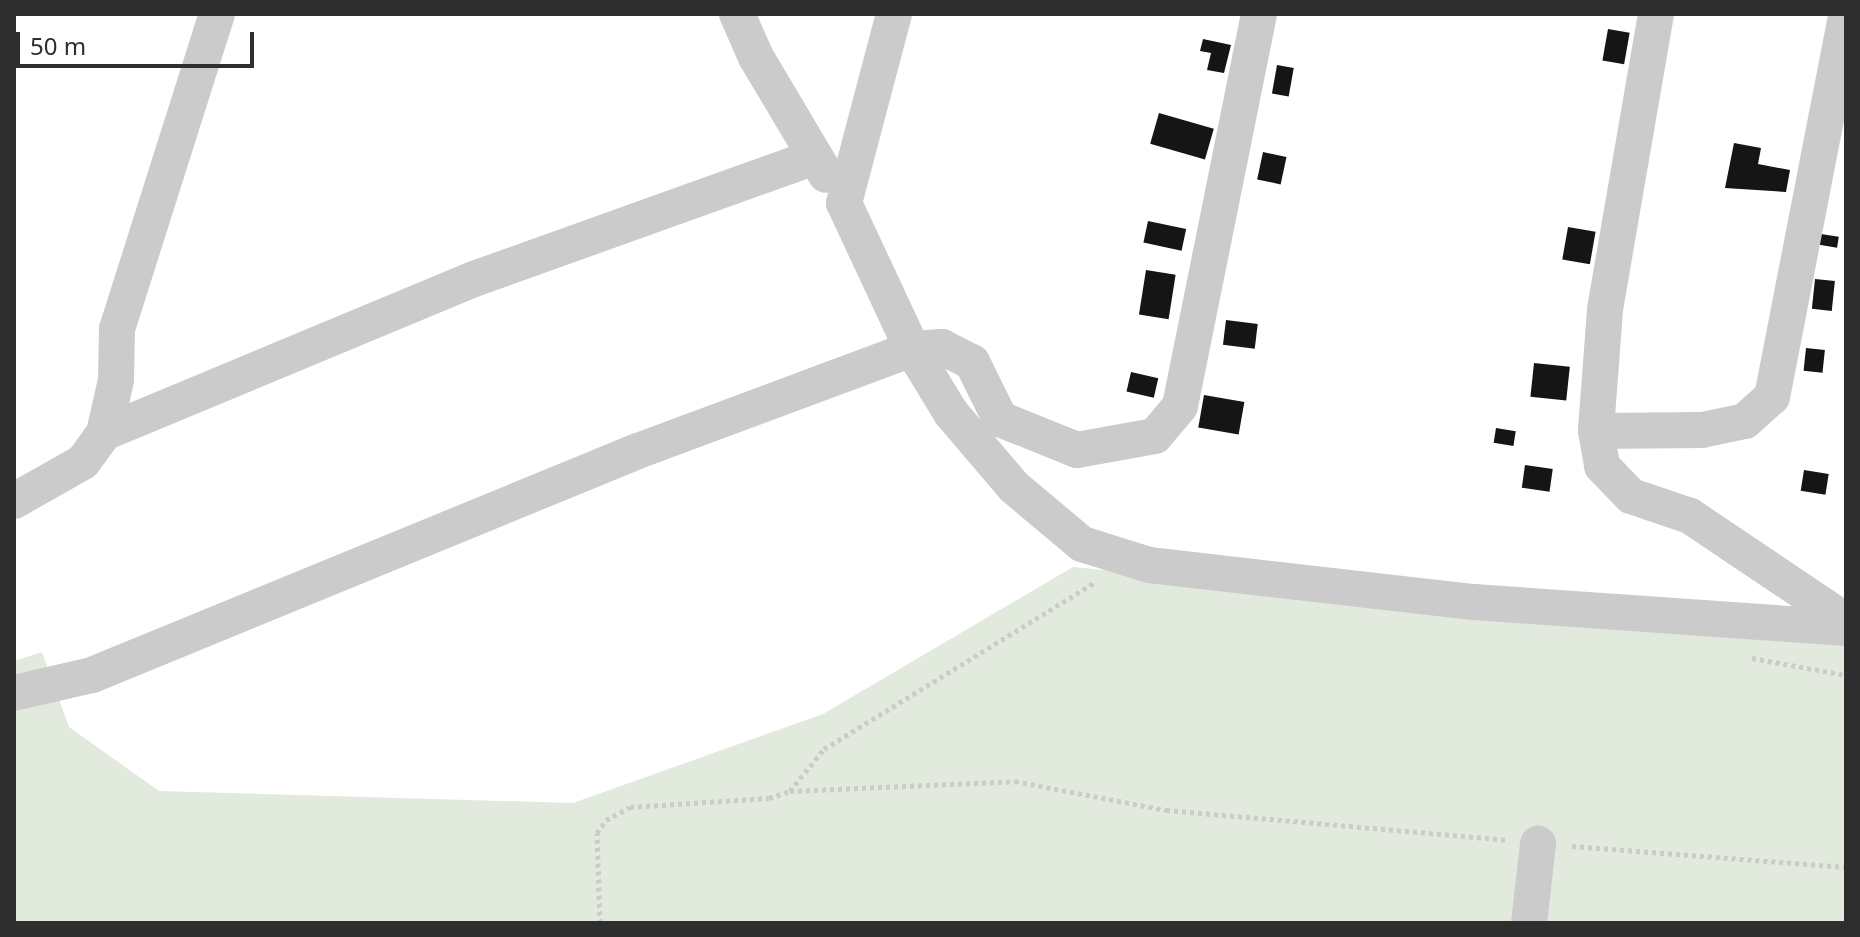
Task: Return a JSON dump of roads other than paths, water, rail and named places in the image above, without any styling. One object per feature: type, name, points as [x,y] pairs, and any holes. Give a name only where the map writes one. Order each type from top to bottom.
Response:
[{"type":"street","points":[[14,501],[83,462],[104,433],[116,380],[117,329],[217,14]]},
{"type":"street","points":[[737,14],[756,57],[844,203],[912,349],[951,413],[1014,487],[1082,544],[1149,565],[1474,602],[1846,628]]},
{"type":"street","points":[[844,203],[894,14]]},
{"type":"street","points":[[14,693],[92,675],[638,451],[912,349],[942,347],[972,362],[1000,419],[1077,450],[1155,436],[1180,406],[1259,14]]},
{"type":"street","points":[[1656,14],[1605,310],[1596,431],[1602,466],[1631,496],[1690,516],[1846,621]]},
{"type":"street","points":[[1596,431],[1702,430],[1745,421],[1772,397],[1846,18]]},
{"type":"street","points":[[104,433],[474,279],[815,157]]},
{"type":"street","points":[[1529,923],[1538,844]]}]
